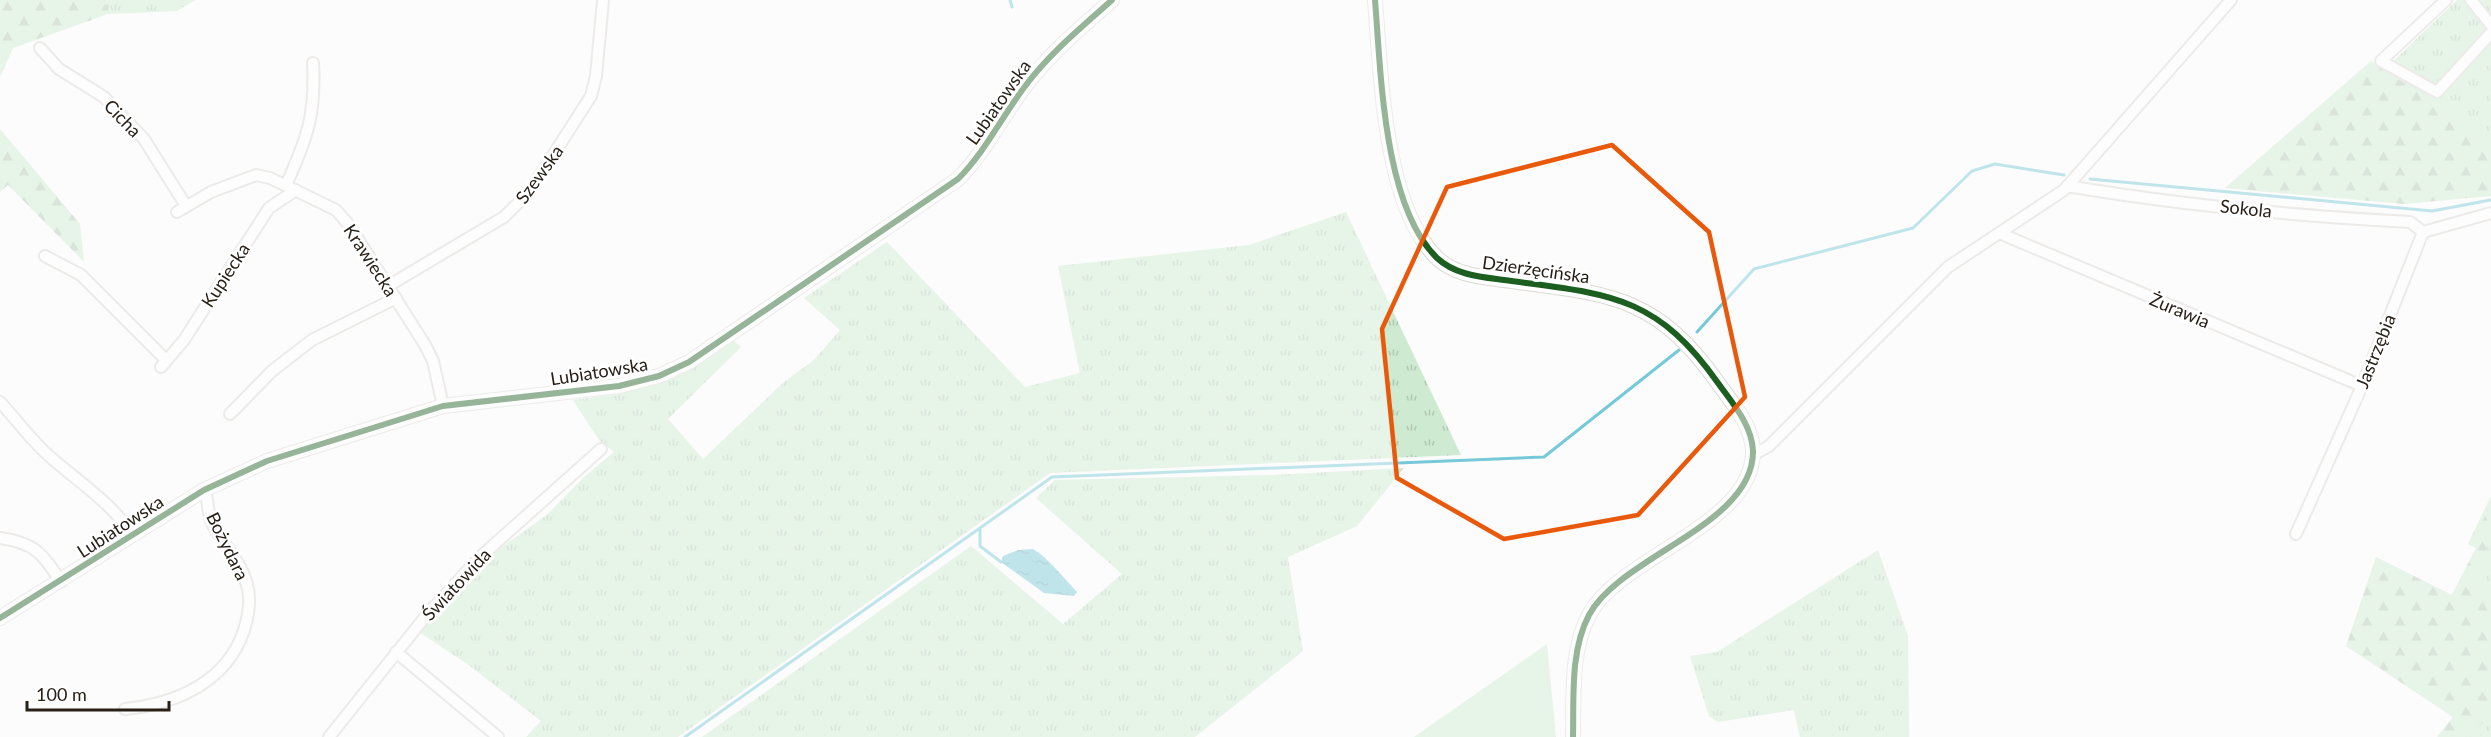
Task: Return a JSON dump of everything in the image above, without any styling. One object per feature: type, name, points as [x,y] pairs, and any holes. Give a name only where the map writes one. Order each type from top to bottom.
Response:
[{"type":"street","name":"Szewska","points":[[388,286],[504,217],[530,191],[591,96],[596,76],[603,0]]},
{"type":"street","name":"Lubiatowska","points":[[0,618],[61,582],[204,490],[267,460],[443,406],[619,386],[659,376],[698,357],[958,179],[982,151],[1024,87],[1046,59],[1112,0]]},
{"type":"street","name":"Dzierżęcińska","points":[[1375,0],[1389,140],[1413,225],[1430,250],[1445,265],[1466,274],[1596,293],[1641,308],[1667,324],[1687,342],[1740,414],[1750,436],[1753,455]]},
{"type":"street","points":[[1573,737],[1575,665],[1583,630],[1594,606],[1618,583],[1702,525],[1737,495],[1746,481],[1753,455],[1769,446],[1948,267],[2067,186],[2231,0]]},
{"type":"street","points":[[2446,0],[2381,61],[2437,92],[2491,33]]},
{"type":"street","points":[[2471,0],[2491,25]]},
{"type":"street","name":"Cicha","points":[[40,48],[59,69],[104,97],[144,139],[182,209]]},
{"type":"street","points":[[291,187],[313,114],[315,96],[313,63]]},
{"type":"street","name":"Krawiecka","points":[[182,209],[211,192],[256,175],[291,187],[336,210],[343,216],[396,298],[433,361],[443,406]]},
{"type":"street","name":"Sokola","points":[[2067,186],[2129,196],[2220,206],[2410,222],[2423,232]]},
{"type":"street","name":"Kupiecka","points":[[45,256],[81,275],[164,364],[184,340],[269,208],[291,187]]},
{"type":"street","points":[[2423,232],[2491,213]]},
{"type":"street","name":"Jastrzębia","points":[[2296,534],[2362,386],[2423,232]]},
{"type":"street","name":"Żurawia","points":[[1999,233],[2362,386]]},
{"type":"street","points":[[231,414],[272,370],[312,340],[396,298]]},
{"type":"street","points":[[0,402],[46,454],[90,489],[125,522],[133,535]]},
{"type":"street","name":"Światowida","points":[[329,737],[396,652],[479,558],[601,449]]},
{"type":"street","name":"Bożydara","points":[[125,709],[149,707],[207,682],[228,663],[242,637],[250,604],[246,579],[232,551],[212,523],[204,490]]},
{"type":"street","points":[[0,538],[18,540],[35,549],[43,555],[61,582]]},
{"type":"street","points":[[396,652],[498,737]]},
{"type":"highlighted area","points":[[1612,145],[1709,232],[1745,397],[1638,515],[1504,539],[1397,478],[1382,329],[1447,187]]},
{"type":"green space","points":[[0,0],[90,0],[109,5],[108,14],[13,48],[0,77]]},
{"type":"green space","points":[[90,0],[195,0],[177,11],[108,14],[109,5]]},
{"type":"green space","points":[[2457,0],[2491,0],[2491,137],[2484,136],[2384,70]]},
{"type":"green space","points":[[2371,61],[2484,136],[2491,137],[2491,196],[2404,204],[2225,188]]},
{"type":"green space","points":[[0,129],[80,224],[84,262],[8,185],[0,192]]},
{"type":"green space","points":[[1346,212],[1461,455],[1050,473],[678,737],[526,737],[541,721],[470,666],[419,632],[478,564],[548,514],[584,477],[614,452],[599,440],[573,400],[620,394],[674,377],[734,341],[741,347],[668,419],[703,459],[783,383],[814,360],[840,330],[804,298],[887,242],[1025,387],[1080,373],[1058,266],[1249,245]]},
{"type":"green space","points":[[1404,468],[1357,526],[1288,557],[1303,651],[1195,737],[702,737],[971,546],[1063,624],[1122,574],[1036,498],[1055,480],[1273,475]]},
{"type":"green space","points":[[2491,496],[2491,621],[2452,595],[2476,548],[2468,544]]},
{"type":"green space","points":[[2491,506],[2491,536],[2475,586],[2491,595],[2491,713],[2471,737],[2437,737],[2453,717],[2346,646],[2376,557],[2452,595],[2476,548],[2468,544]]},
{"type":"green space","points":[[1878,550],[1908,636],[1909,737],[1800,737],[1794,710],[1718,722],[1709,716],[1690,656],[1717,652]]},
{"type":"green space","points":[[1547,644],[1556,737],[1414,737]]},
{"type":"green space","points":[[2491,697],[2491,737],[2463,737]]},
{"type":"water","points":[[1033,549],[1050,563],[1077,592],[1074,596],[1044,593],[1001,562],[1003,556],[1018,550]]},
{"type":"waterway","points":[[1010,0],[1012,7]]},
{"type":"waterway","points":[[1697,332],[1754,269],[1913,228],[1972,171],[1995,164],[2064,175]]},
{"type":"waterway","points":[[2090,179],[2432,211],[2491,200]]},
{"type":"waterway","points":[[685,737],[1052,477],[1544,457],[1679,350]]},
{"type":"waterway","points":[[980,529],[980,546],[1001,562]]},
{"type":"cycle path","points":[[0,618],[204,490],[267,461],[443,406],[619,386],[659,376],[689,362],[958,179],[977,157],[1036,73],[1067,40],[1112,0]]},
{"type":"cycle path","points":[[1375,0],[1383,99],[1395,172],[1405,205],[1419,235],[1437,258],[1460,272],[1600,295],[1626,303],[1649,315],[1672,331],[1695,353],[1741,415],[1752,441],[1753,451],[1748,477],[1732,500],[1710,520],[1628,575],[1605,594],[1589,615],[1576,659],[1573,690],[1573,737]]}]
